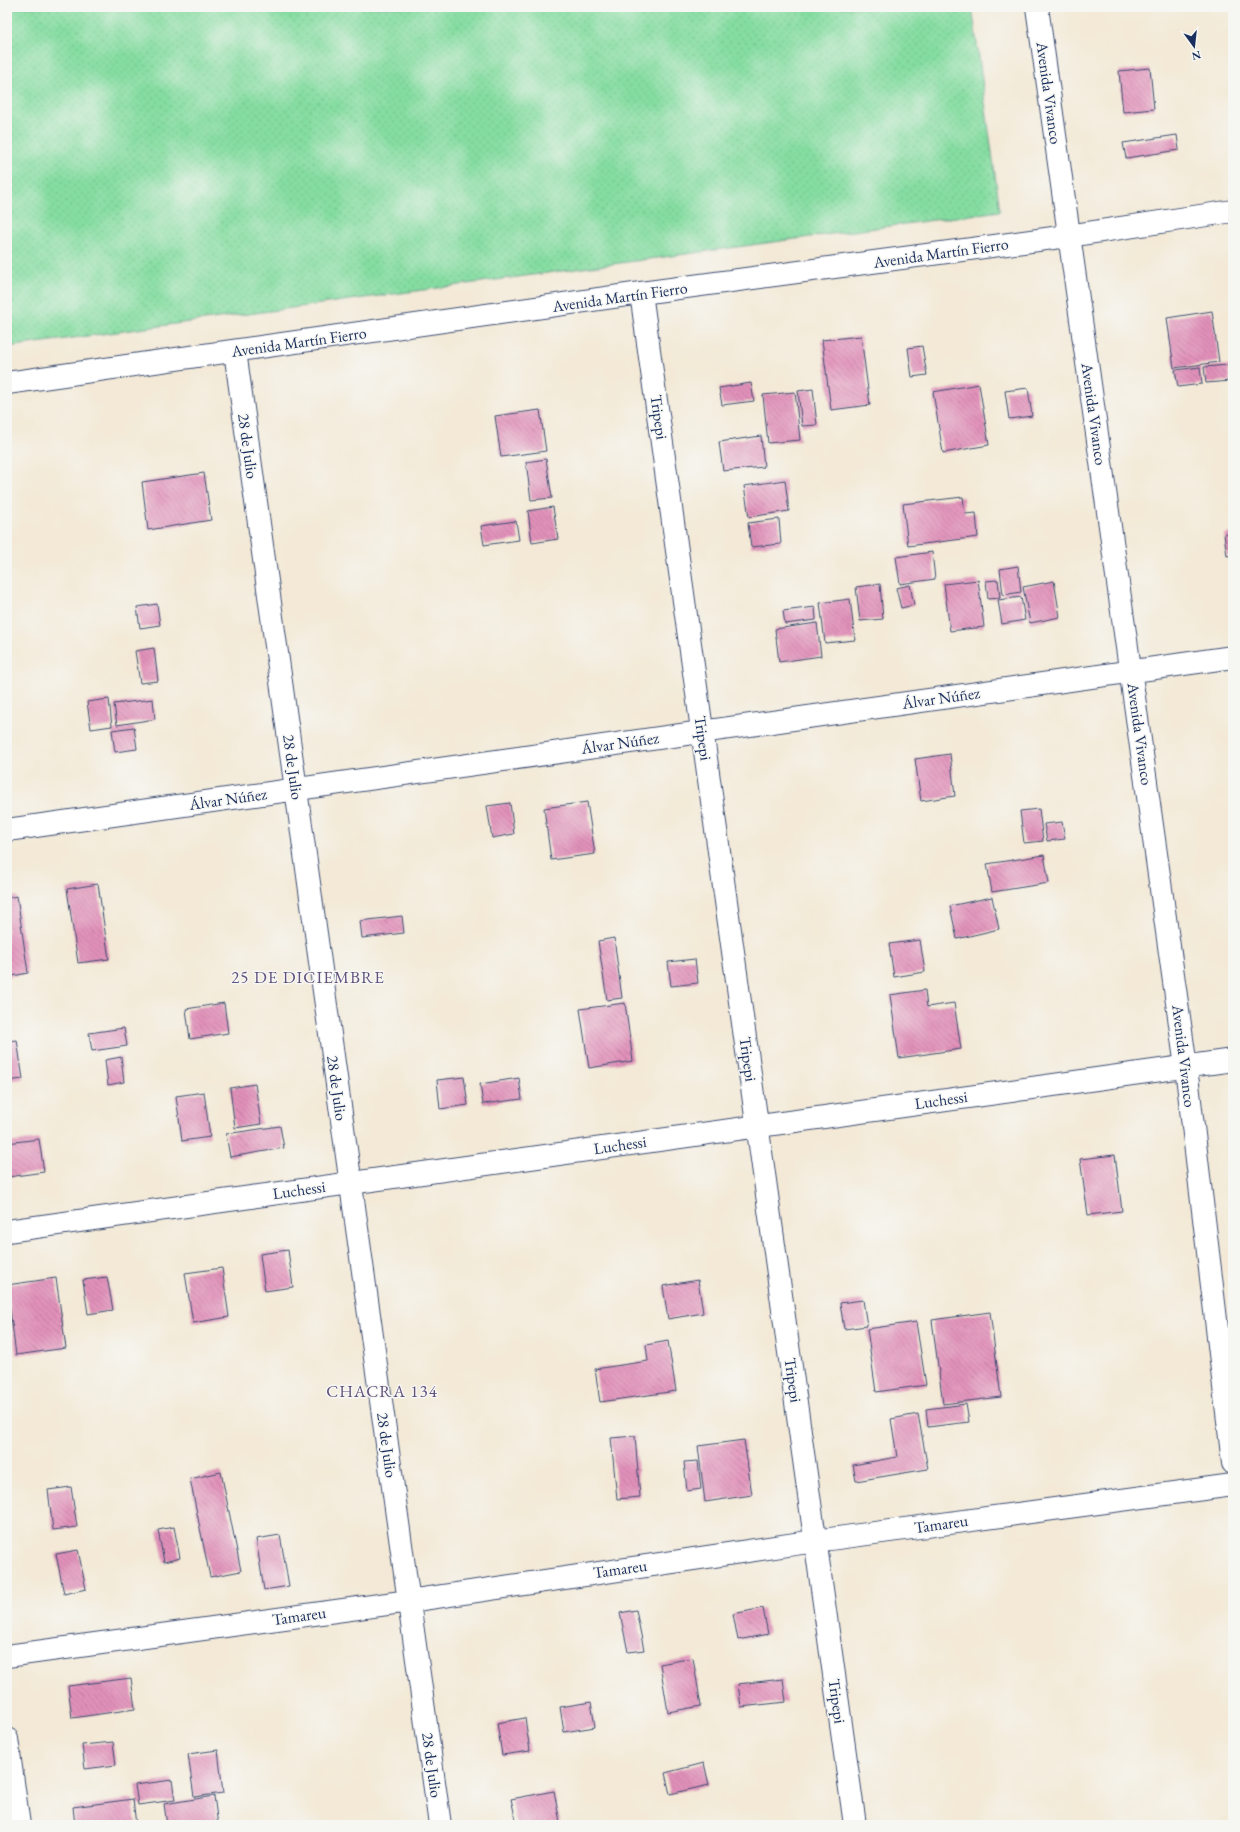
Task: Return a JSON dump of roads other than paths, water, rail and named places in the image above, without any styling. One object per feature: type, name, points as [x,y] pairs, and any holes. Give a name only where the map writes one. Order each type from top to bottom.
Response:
[{"type":"street","name":"Avenida Vivanco","points":[[1037,7],[1068,236],[1132,672],[1186,1067],[1233,1463]]},
{"type":"street","name":"Avenida Martín Fierro","points":[[7,383],[641,293],[1068,236],[1233,211]]},
{"type":"street","name":"Tripepi","points":[[641,293],[855,1825]]},
{"type":"street","name":"28 de Julio","points":[[235,351],[440,1825]]},
{"type":"street","name":"Álvar Núñez","points":[[7,830],[1233,657]]},
{"type":"street","name":"Luchessi","points":[[7,1231],[1233,1060]]},
{"type":"street","name":"Tamareu","points":[[7,1656],[409,1601],[815,1541],[1233,1485]]},
{"type":"street","points":[[7,1739],[19,1825]]},
{"type":"district","name":"25 DE DICIEMBRE","points":[[308,977]]},
{"type":"district","name":"CHACRA 134","points":[[382,1391]]}]
